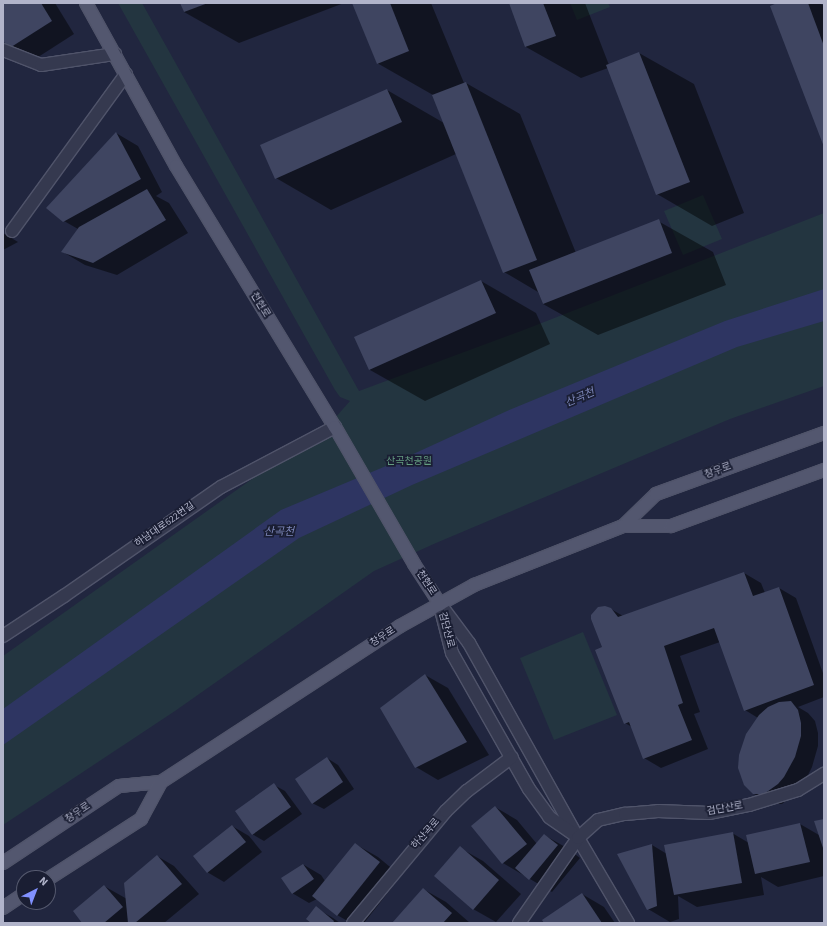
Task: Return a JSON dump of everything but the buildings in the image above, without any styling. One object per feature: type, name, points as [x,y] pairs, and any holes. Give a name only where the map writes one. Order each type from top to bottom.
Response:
[{"type":"main road","name":"천현로","points":[[86,3],[176,166],[440,604]]},
{"type":"main road","name":"창우로","points":[[623,526],[656,494],[824,433]]},
{"type":"main road","name":"창우로","points":[[3,863],[119,786],[161,782],[400,626],[474,585],[623,526],[671,526],[824,470]]},
{"type":"main road","name":"창우로","points":[[56,874],[141,819],[161,782]]},
{"type":"main road","points":[[3,908],[16,899]]},
{"type":"street","points":[[3,50],[41,64],[115,54]]},
{"type":"street","points":[[12,231],[126,74]]},
{"type":"street","name":"하남대로622번길","points":[[3,636],[64,596],[221,486],[335,428]]},
{"type":"street","name":"검단산로","points":[[440,604],[452,653],[529,789],[549,816],[578,838]]},
{"type":"street","name":"검단산로","points":[[440,604],[469,643],[578,838]]},
{"type":"street","name":"하산곡로","points":[[353,923],[446,811],[467,791],[512,757]]},
{"type":"street","name":"검단산로","points":[[519,923],[578,838],[598,820],[625,814],[658,811],[709,813],[749,805],[798,790],[824,774]]},
{"type":"street","points":[[578,838],[628,923]]},
{"type":"green space","name":"산곡천공원","points":[[118,3],[142,3],[359,391],[521,331],[824,213],[824,386],[730,419],[436,543],[374,571],[175,711],[3,825],[3,656],[276,462],[311,445],[350,401],[340,397],[335,390]]},
{"type":"green space","points":[[570,3],[608,3],[610,7],[577,20]]},
{"type":"green space","points":[[703,195],[722,239],[683,255],[664,211]]},
{"type":"green space","points":[[583,632],[617,715],[554,740],[520,658]]},
{"type":"water","name":"산곡천","points":[[824,289],[824,321],[737,347],[412,485],[299,538],[3,745],[3,709],[281,510],[398,461],[507,411],[725,321]]}]
